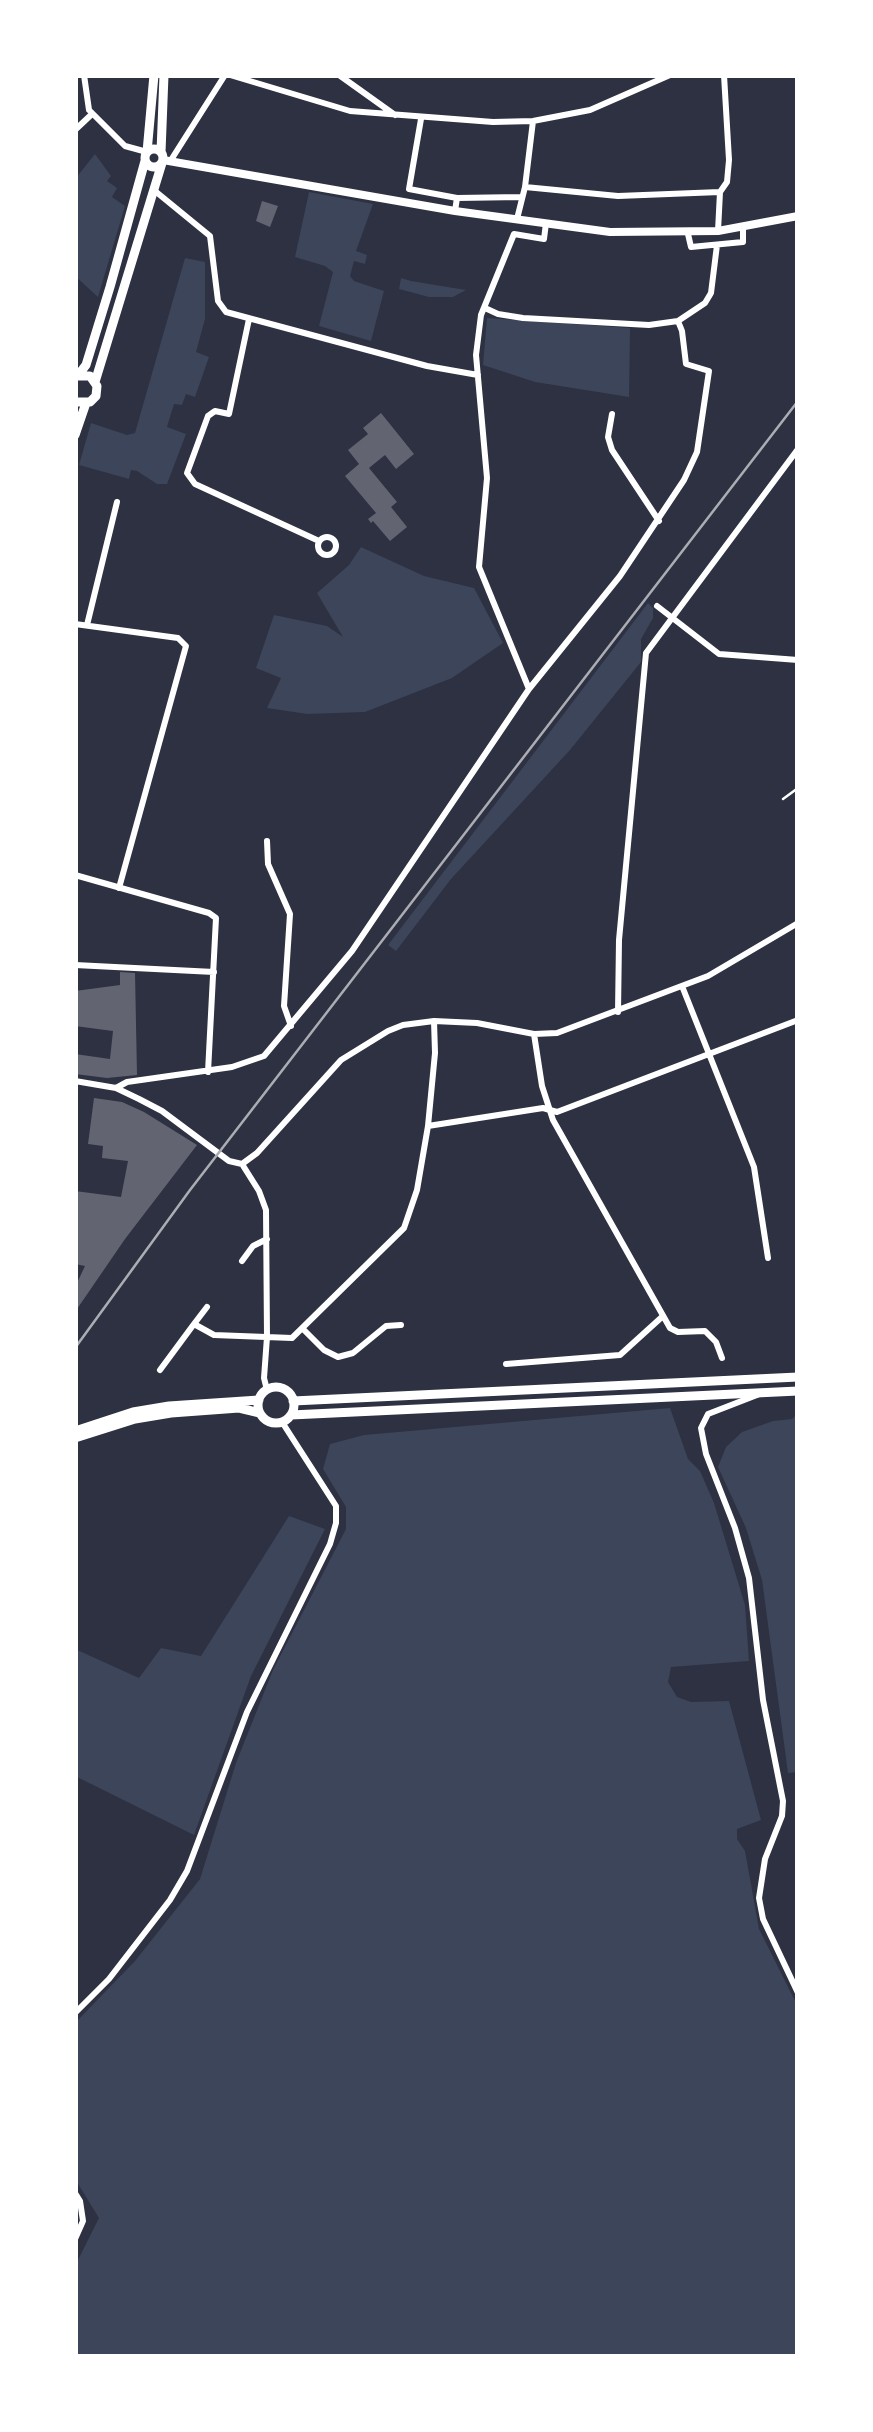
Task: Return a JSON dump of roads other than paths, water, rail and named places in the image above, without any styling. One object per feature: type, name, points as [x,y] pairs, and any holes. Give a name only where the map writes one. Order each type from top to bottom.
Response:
[{"type":"main road","points":[[77,375],[86,365],[146,157],[154,75]]},
{"type":"main road","points":[[75,435],[80,402],[96,396],[96,382],[164,159],[164,75]]},
{"type":"main road","points":[[146,157],[154,149],[164,159]]},
{"type":"main road","points":[[146,157],[151,167],[164,159]]},
{"type":"main road","points":[[77,375],[90,376],[96,382]]},
{"type":"main road","points":[[293,1401],[798,1377]]},
{"type":"main road","points":[[260,1414],[259,1400],[267,1390],[283,1389],[293,1401]]},
{"type":"main road","points":[[75,1434],[170,1413],[239,1408],[260,1414],[270,1422],[286,1418],[798,1390]]},
{"type":"main road","points":[[75,1434],[133,1412],[259,1400]]},
{"type":"main road","points":[[286,1418],[293,1401]]},
{"type":"street","points":[[84,75],[92,114],[125,146],[146,157]]},
{"type":"street","points":[[670,75],[612,103],[532,121],[421,119],[338,109],[227,75],[164,159],[456,211],[624,233],[718,232],[798,216]]},
{"type":"street","points":[[339,75],[396,116]]},
{"type":"street","points":[[718,232],[720,192],[727,182],[729,160],[724,75]]},
{"type":"street","points":[[75,130],[92,114]]},
{"type":"street","points":[[421,119],[409,190],[457,198],[522,197]]},
{"type":"street","points":[[517,220],[532,121]]},
{"type":"street","points":[[525,186],[618,196],[720,192]]},
{"type":"street","points":[[155,191],[210,236],[218,301],[226,312],[427,366],[478,375]]},
{"type":"street","points":[[456,211],[457,198]]},
{"type":"street","points":[[529,689],[479,567],[488,478],[478,375],[478,325],[514,234],[544,238],[546,224]]},
{"type":"street","points":[[688,234],[692,247],[717,245],[742,242],[743,229]]},
{"type":"street","points":[[485,308],[523,318],[649,325],[678,321],[706,303],[717,245]]},
{"type":"street","points":[[248,319],[229,414],[216,411],[208,416],[188,473],[195,484],[319,541]]},
{"type":"street","points":[[116,1088],[127,1082],[208,1072],[258,1060],[272,1049],[352,951],[529,689],[659,521],[697,452],[709,371],[686,364],[678,321]]},
{"type":"street","points":[[612,414],[608,438],[612,450],[659,521]]},
{"type":"street","points":[[618,1012],[620,940],[646,653],[798,449]]},
{"type":"street","points":[[87,625],[117,502]]},
{"type":"street","points":[[620,576],[630,586]]},
{"type":"street","points":[[657,606],[719,654],[798,660]]},
{"type":"street","points":[[75,624],[178,638],[186,646],[119,888]]},
{"type":"street","points":[[267,841],[268,864],[290,914],[284,1006],[291,1026]]},
{"type":"street","points":[[75,876],[214,915],[217,922],[208,1072]]},
{"type":"street","points":[[75,1081],[116,1088],[162,1111],[224,1158],[242,1164],[257,1153],[342,1060],[403,1025],[434,1021],[477,1023],[534,1034],[557,1033],[722,970],[797,927]]},
{"type":"street","points":[[75,965],[214,972]]},
{"type":"street","points":[[682,986],[754,1167],[768,1258]]},
{"type":"street","points":[[428,1126],[557,1112],[798,1020]]},
{"type":"street","points":[[194,1324],[214,1334],[288,1339],[404,1228],[417,1190],[428,1126],[434,1021]]},
{"type":"street","points":[[534,1034],[534,1051],[549,1110],[663,1316],[670,1328],[678,1332],[705,1331],[716,1342],[722,1358]]},
{"type":"street","points":[[242,1164],[262,1198],[267,1240],[267,1390]]},
{"type":"street","points":[[242,1260],[253,1246],[267,1240]]},
{"type":"street","points":[[160,1370],[207,1307]]},
{"type":"street","points":[[506,1364],[620,1355],[663,1316]]},
{"type":"street","points":[[302,1328],[324,1350],[338,1356],[353,1353],[386,1326],[400,1324]]},
{"type":"street","points":[[708,1414],[768,1391]]},
{"type":"street","points":[[700,1393],[708,1404],[701,1428],[706,1454],[735,1528],[749,1578],[763,1700],[783,1802],[782,1816],[765,1859],[758,1898],[763,1919],[798,1992]]},
{"type":"street","points":[[75,2013],[109,1979],[170,1900],[186,1871],[247,1712],[330,1544],[336,1506],[286,1418]]},
{"type":"street","points":[[75,2193],[83,2221],[75,2239]]},
{"type":"railway","points":[[75,1348],[190,1190],[798,401]]}]
